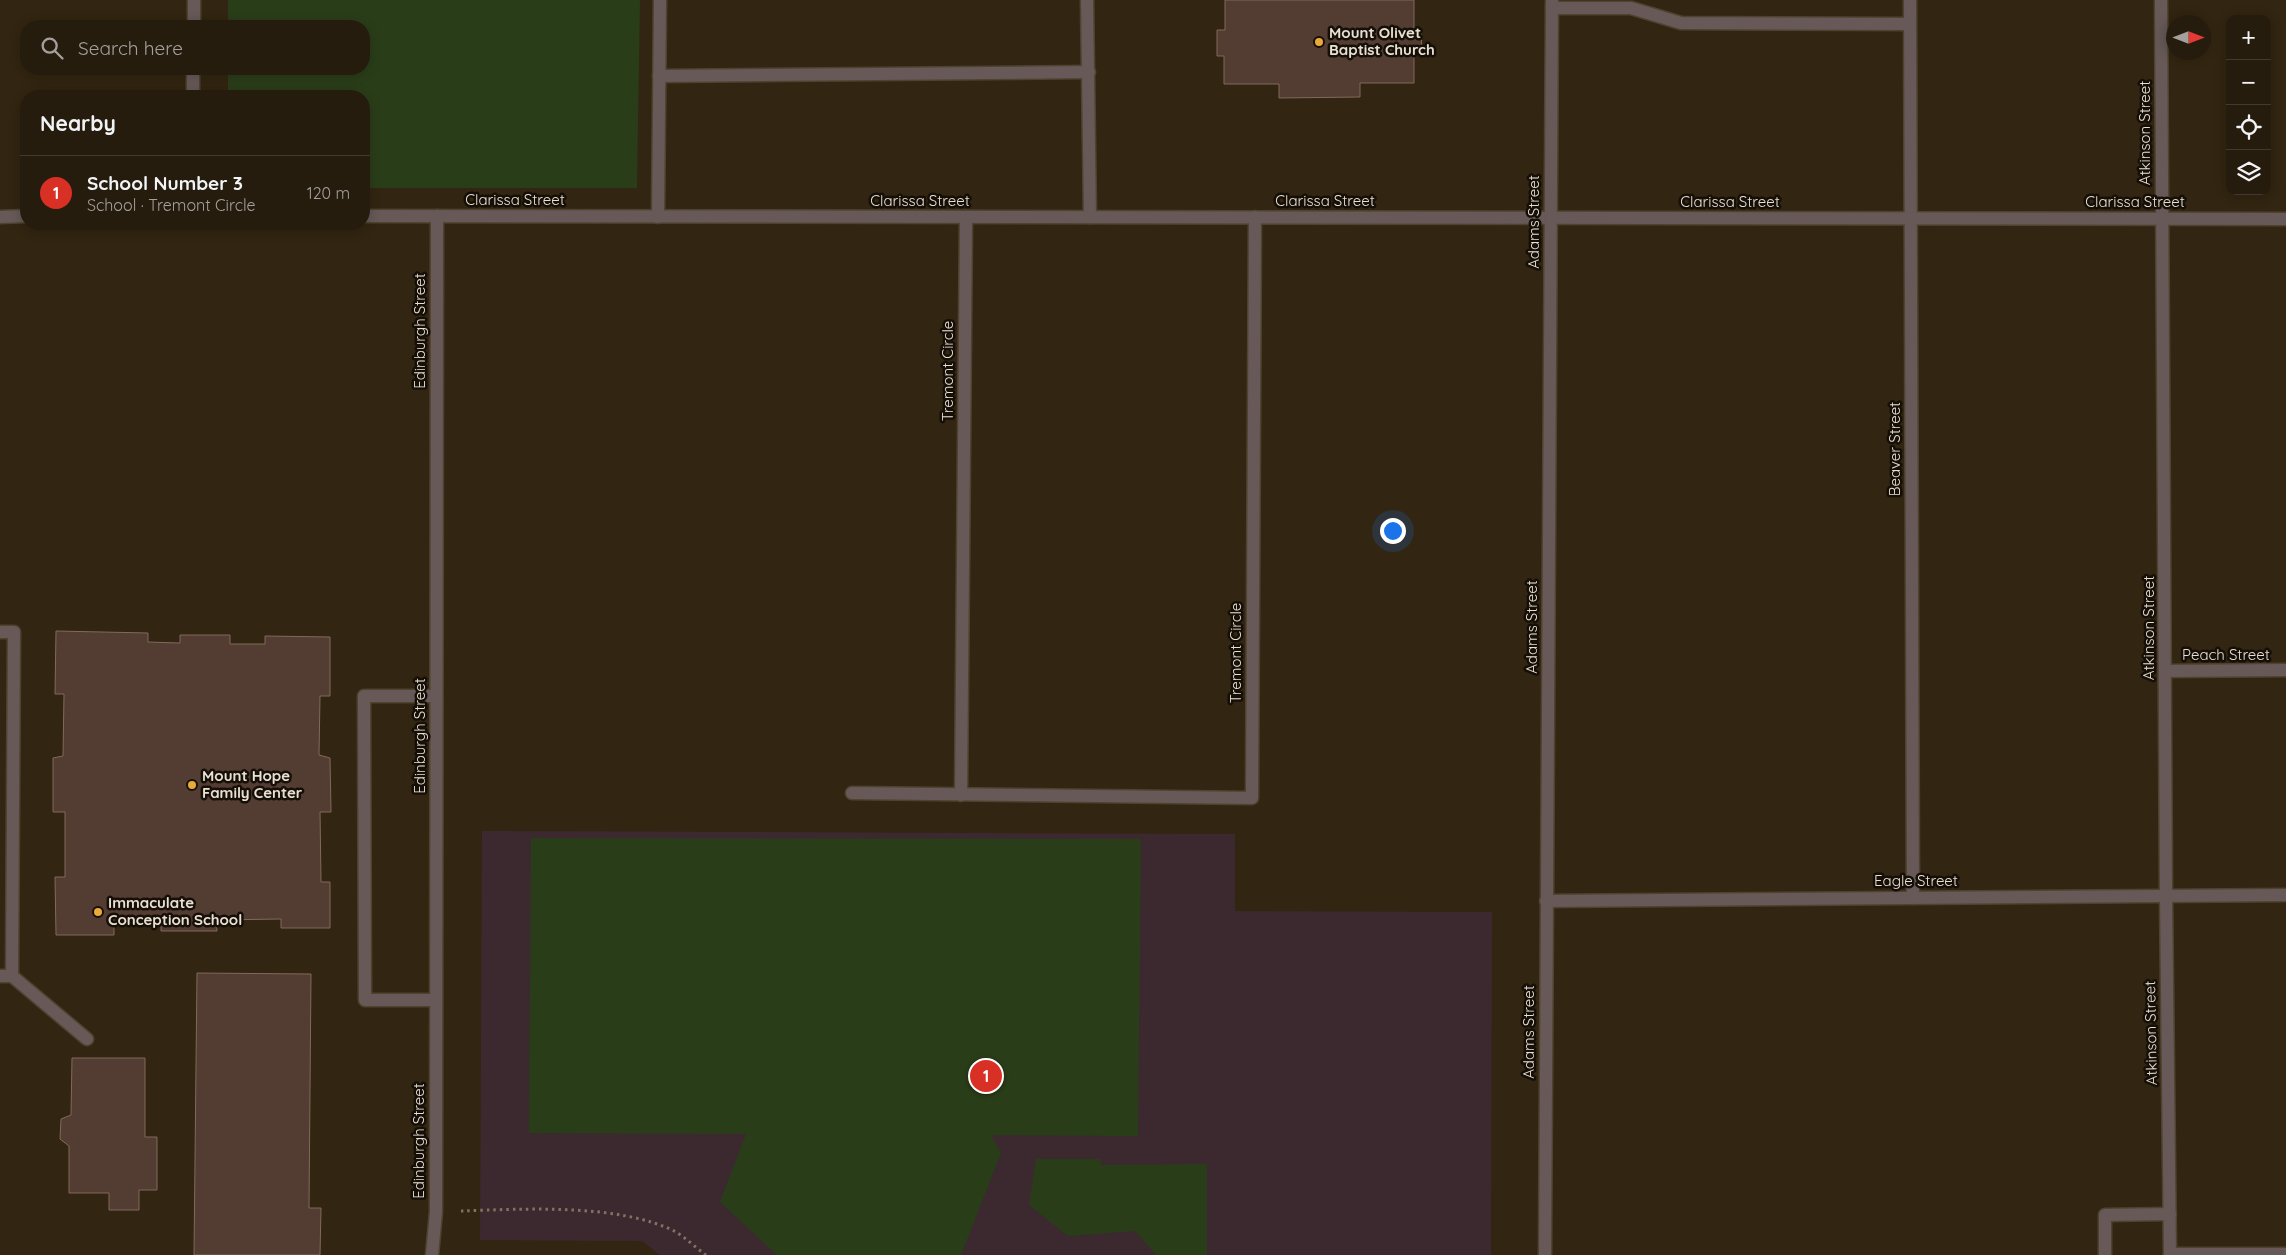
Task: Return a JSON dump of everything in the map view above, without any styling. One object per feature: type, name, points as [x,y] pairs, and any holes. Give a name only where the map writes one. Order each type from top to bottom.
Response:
[{"type":"street","points":[[194,0],[194,20]]},
{"type":"street","points":[[658,217],[660,0]]},
{"type":"street","points":[[1087,0],[1090,217]]},
{"type":"street","name":"Beaver Street","points":[[1910,0],[1913,898]]},
{"type":"street","name":"Atkinson Street","points":[[2161,0],[2170,1254]]},
{"type":"street","points":[[1552,4],[1631,8],[1681,23],[1910,24]]},
{"type":"street","name":"Adams Street","points":[[1545,1255],[1552,4]]},
{"type":"street","points":[[659,76],[1089,72]]},
{"type":"street","points":[[194,75],[194,90]]},
{"type":"street","points":[[0,217],[20,216]]},
{"type":"street","name":"Clarissa Street","points":[[370,216],[2286,219]]},
{"type":"street","name":"Edinburgh Street","points":[[432,1255],[436,1212],[437,216]]},
{"type":"street","name":"Tremont Circle","points":[[961,795],[966,217]]},
{"type":"street","name":"Tremont Circle","points":[[852,793],[1252,798],[1256,217]]},
{"type":"street","points":[[0,632],[14,632],[6,976],[87,1039]]},
{"type":"street","name":"Peach Street","points":[[2166,671],[2286,670]]},
{"type":"street","points":[[436,696],[364,696],[365,1000],[436,1000]]},
{"type":"street","name":"Eagle Street","points":[[1546,901],[2286,895]]},
{"type":"street","points":[[2106,1255],[2105,1215],[2170,1214]]},
{"type":"street","points":[[2170,1254],[2286,1254]]},
{"type":"path","points":[[436,1212],[541,1208],[634,1216],[676,1232],[706,1255]]},
{"type":"shaded area","points":[[482,831],[1235,834],[1235,911],[1492,912],[1491,1255],[660,1255],[642,1241],[480,1240]]},
{"type":"green space","points":[[228,0],[640,0],[637,188],[370,188],[370,90],[228,90],[228,75],[370,75],[370,20],[228,20]]},
{"type":"green space","points":[[531,838],[1141,839],[1138,1136],[991,1135],[1001,1153],[961,1255],[777,1255],[720,1202],[746,1134],[529,1133]]},
{"type":"green space","points":[[1036,1159],[1100,1159],[1101,1165],[1207,1164],[1207,1255],[1156,1255],[1135,1231],[1068,1236],[1029,1205]]},
{"type":"building","name":"Mount Olivet Baptist Church","points":[[1225,0],[1414,0],[1414,29],[1421,29],[1422,53],[1414,53],[1414,83],[1360,83],[1360,97],[1279,98],[1279,84],[1224,84],[1224,56],[1217,56],[1217,30],[1225,30]]},
{"type":"building","name":"Mount Hope Family Center","points":[[56,631],[148,633],[148,642],[180,643],[180,635],[230,635],[230,644],[265,644],[265,636],[330,637],[330,696],[320,696],[319,755],[330,758],[331,812],[320,812],[321,882],[330,882],[330,928],[281,928],[281,919],[216,920],[217,931],[161,931],[161,925],[114,926],[114,935],[56,935],[55,877],[65,877],[65,812],[53,812],[53,758],[63,756],[64,694],[55,694]]},
{"type":"building","points":[[197,973],[311,974],[309,1208],[321,1208],[320,1255],[194,1255]]},
{"type":"building","points":[[72,1058],[145,1058],[145,1137],[157,1137],[157,1190],[139,1190],[139,1210],[109,1210],[109,1193],[69,1193],[69,1146],[60,1139],[61,1119],[71,1115]]},
{"type":"place","name":"Mount Olivet Baptist Church","points":[[1319,42]]},
{"type":"place","name":"Mount Hope Family Center","points":[[192,785]]},
{"type":"place","name":"Immaculate Conception School","points":[[98,912]]},
{"type":"place","name":"School Number 3","points":[[986,1076]]}]
